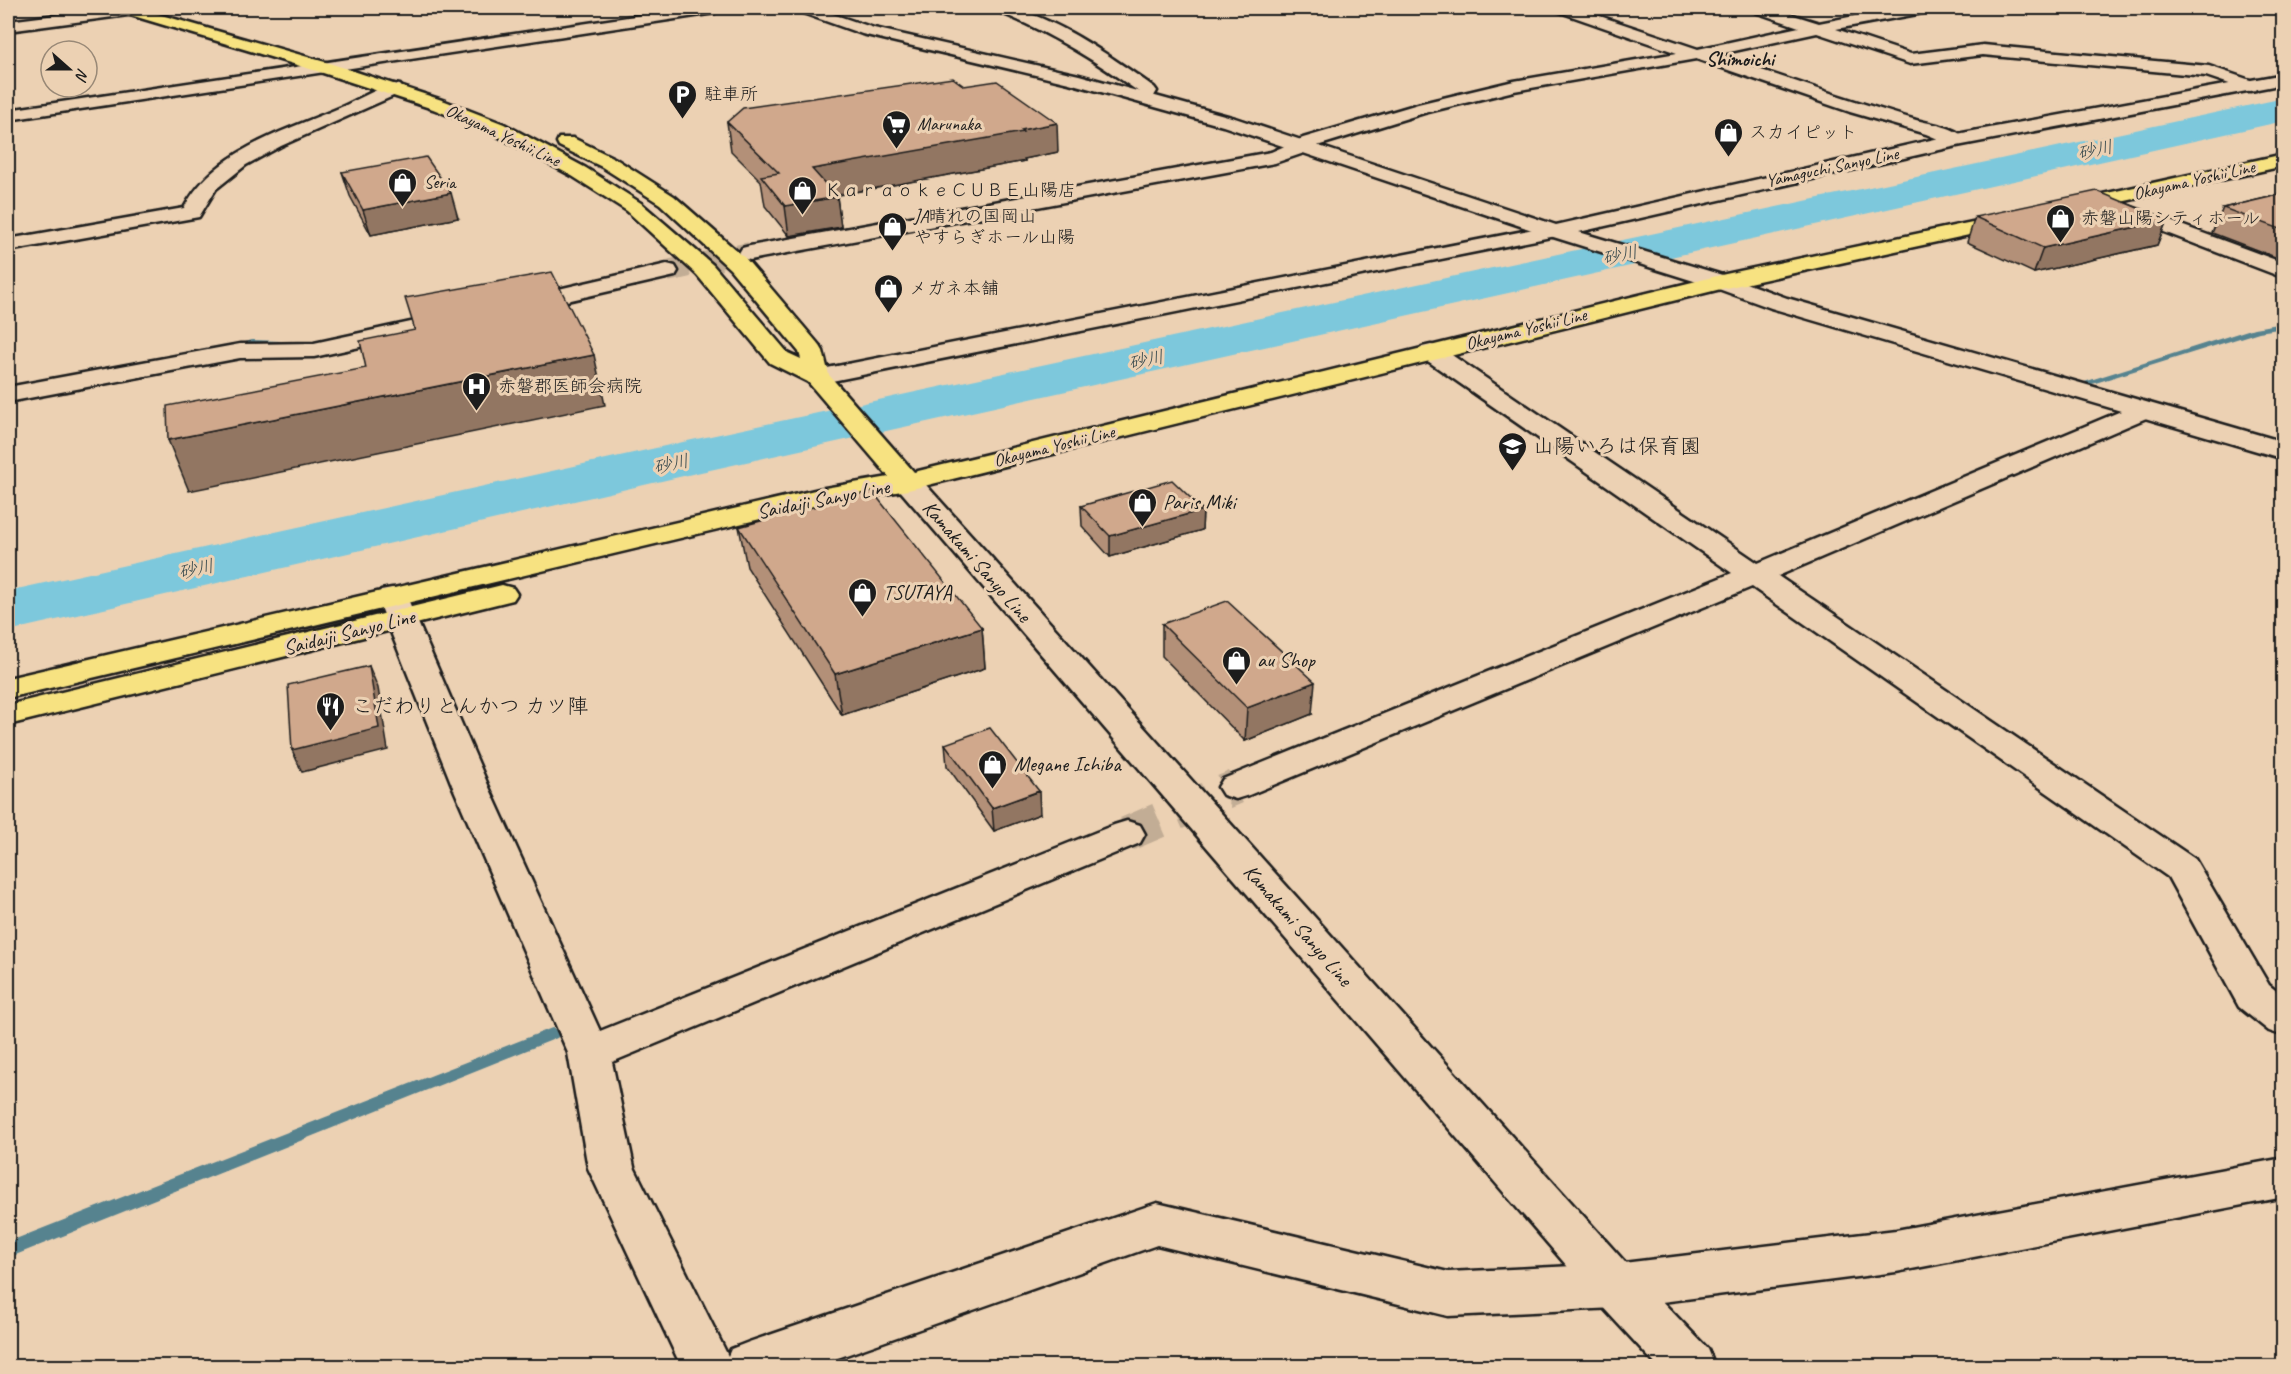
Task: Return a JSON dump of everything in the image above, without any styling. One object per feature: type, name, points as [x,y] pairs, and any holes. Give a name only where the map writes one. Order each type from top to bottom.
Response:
[{"type":"main road","name":"Okayama Yoshii Line","points":[[131,8],[394,89],[496,128],[579,172],[634,207],[705,270],[779,358],[817,377],[899,472],[1431,352],[1721,282],[2283,160]]},
{"type":"main road","name":"Okayama Yoshii Line","points":[[163,8],[461,97],[542,131],[609,163],[667,200],[738,264],[811,351],[817,377]]},
{"type":"main road","name":"Saidaiji Sanyo Line","points":[[8,688],[396,608],[838,512],[899,472]]},
{"type":"main road","name":"Saidaiji Sanyo Line","points":[[8,715],[396,608]]},
{"type":"street","points":[[8,26],[131,8]]},
{"type":"street","points":[[8,115],[715,8]]},
{"type":"street","points":[[802,8],[868,31],[1145,97],[1229,122],[1554,231],[1721,282],[1779,303],[2283,452]]},
{"type":"street","points":[[1000,8],[1031,18],[1124,74],[1148,91],[1145,97]]},
{"type":"street","points":[[1562,8],[1856,108],[1933,130],[1957,140]]},
{"type":"street","points":[[1757,8],[1910,59],[1983,50],[2209,71],[2250,86]]},
{"type":"street","points":[[750,253],[1275,157],[1303,147],[1310,142],[1418,109],[1503,89],[1697,54],[1923,8]]},
{"type":"street","name":"Yamaguchi Sanyo Line","points":[[817,377],[1554,231],[1957,140],[2283,79]]},
{"type":"street","points":[[8,245],[192,213],[208,186],[238,163],[273,143],[356,107],[369,97],[394,89]]},
{"type":"street","points":[[2100,201],[2283,271]]},
{"type":"street","points":[[8,395],[240,351],[314,350],[667,271]]},
{"type":"street","points":[[1431,352],[1758,574],[2182,868],[2254,996],[2283,1020]]},
{"type":"street","points":[[1236,787],[1758,574],[2142,411]]},
{"type":"street","name":"Kamakami Sanyo Line","points":[[899,472],[1615,1286],[1690,1366]]},
{"type":"street","points":[[396,608],[475,796],[589,1053],[611,1168],[706,1366]]},
{"type":"street","points":[[589,1053],[1128,834]]},
{"type":"street","points":[[749,1366],[1157,1224],[1449,1294],[1615,1286],[1896,1251],[2283,1177]]},
{"type":"building","points":[[953,78],[964,86],[997,81],[1057,123],[1021,130],[1023,132],[812,169],[837,197],[785,206],[761,176],[779,173],[727,122],[743,108]]},
{"type":"building","points":[[426,157],[451,193],[363,210],[342,172]]},
{"type":"building","points":[[2097,191],[2167,220],[2043,248],[1975,217]]},
{"type":"building","points":[[2283,194],[2283,230],[2223,208]]},
{"type":"building","points":[[552,272],[594,355],[168,440],[167,406],[366,368],[360,341],[415,330],[405,298]]},
{"type":"building","points":[[1172,480],[1203,510],[1110,536],[1081,506]]},
{"type":"building","name":"TSUTAYA","points":[[872,491],[982,628],[835,674],[739,527]]},
{"type":"building","points":[[1227,601],[1315,682],[1247,708],[1162,624]]},
{"type":"building","points":[[369,666],[379,728],[292,750],[288,685]]},
{"type":"building","points":[[990,728],[1039,791],[992,808],[945,744]]},
{"type":"waterway","points":[[705,12],[736,8]]},
{"type":"waterway","name":"砂川","points":[[8,611],[692,457],[2284,109]]},
{"type":"waterway","points":[[2086,383],[2257,330],[2284,325]]},
{"type":"waterway","points":[[233,347],[252,343],[282,344]]},
{"type":"waterway","points":[[8,1250],[552,1034]]},
{"type":"tunnel","points":[[667,271],[750,253]]},
{"type":"tunnel","points":[[1127,834],[1236,787]]},
{"type":"place","name":"駐車所","points":[[683,120]]},
{"type":"place","name":"Marunaka","points":[[896,150]]},
{"type":"place","name":"スカイピット","points":[[1728,158]]},
{"type":"place","name":"Seria","points":[[403,208]]},
{"type":"place","name":"ＫａｒａｏｋｅＣＵＢＥ山陽店","points":[[803,216]]},
{"type":"place","name":"赤磐山陽シティホール","points":[[2060,244]]},
{"type":"place","name":"JA晴れの国岡山 やすらぎホール山陽","points":[[893,252]]},
{"type":"place","name":"メガネ本舗","points":[[888,314]]},
{"type":"place","name":"赤磐郡医師会病院","points":[[477,412]]},
{"type":"place","name":"山陽いろは保育園","points":[[1512,472]]},
{"type":"place","name":"Paris Miki","points":[[1142,528]]},
{"type":"place","name":"TSUTAYA","points":[[862,618]]},
{"type":"place","name":"au Shop","points":[[1236,686]]},
{"type":"place","name":"こだわりとんかつ カツ陣","points":[[331,732]]},
{"type":"place","name":"Megane Ichiba","points":[[993,790]]},
{"type":"district","name":"Shimoichi","points":[[1740,59]]}]
